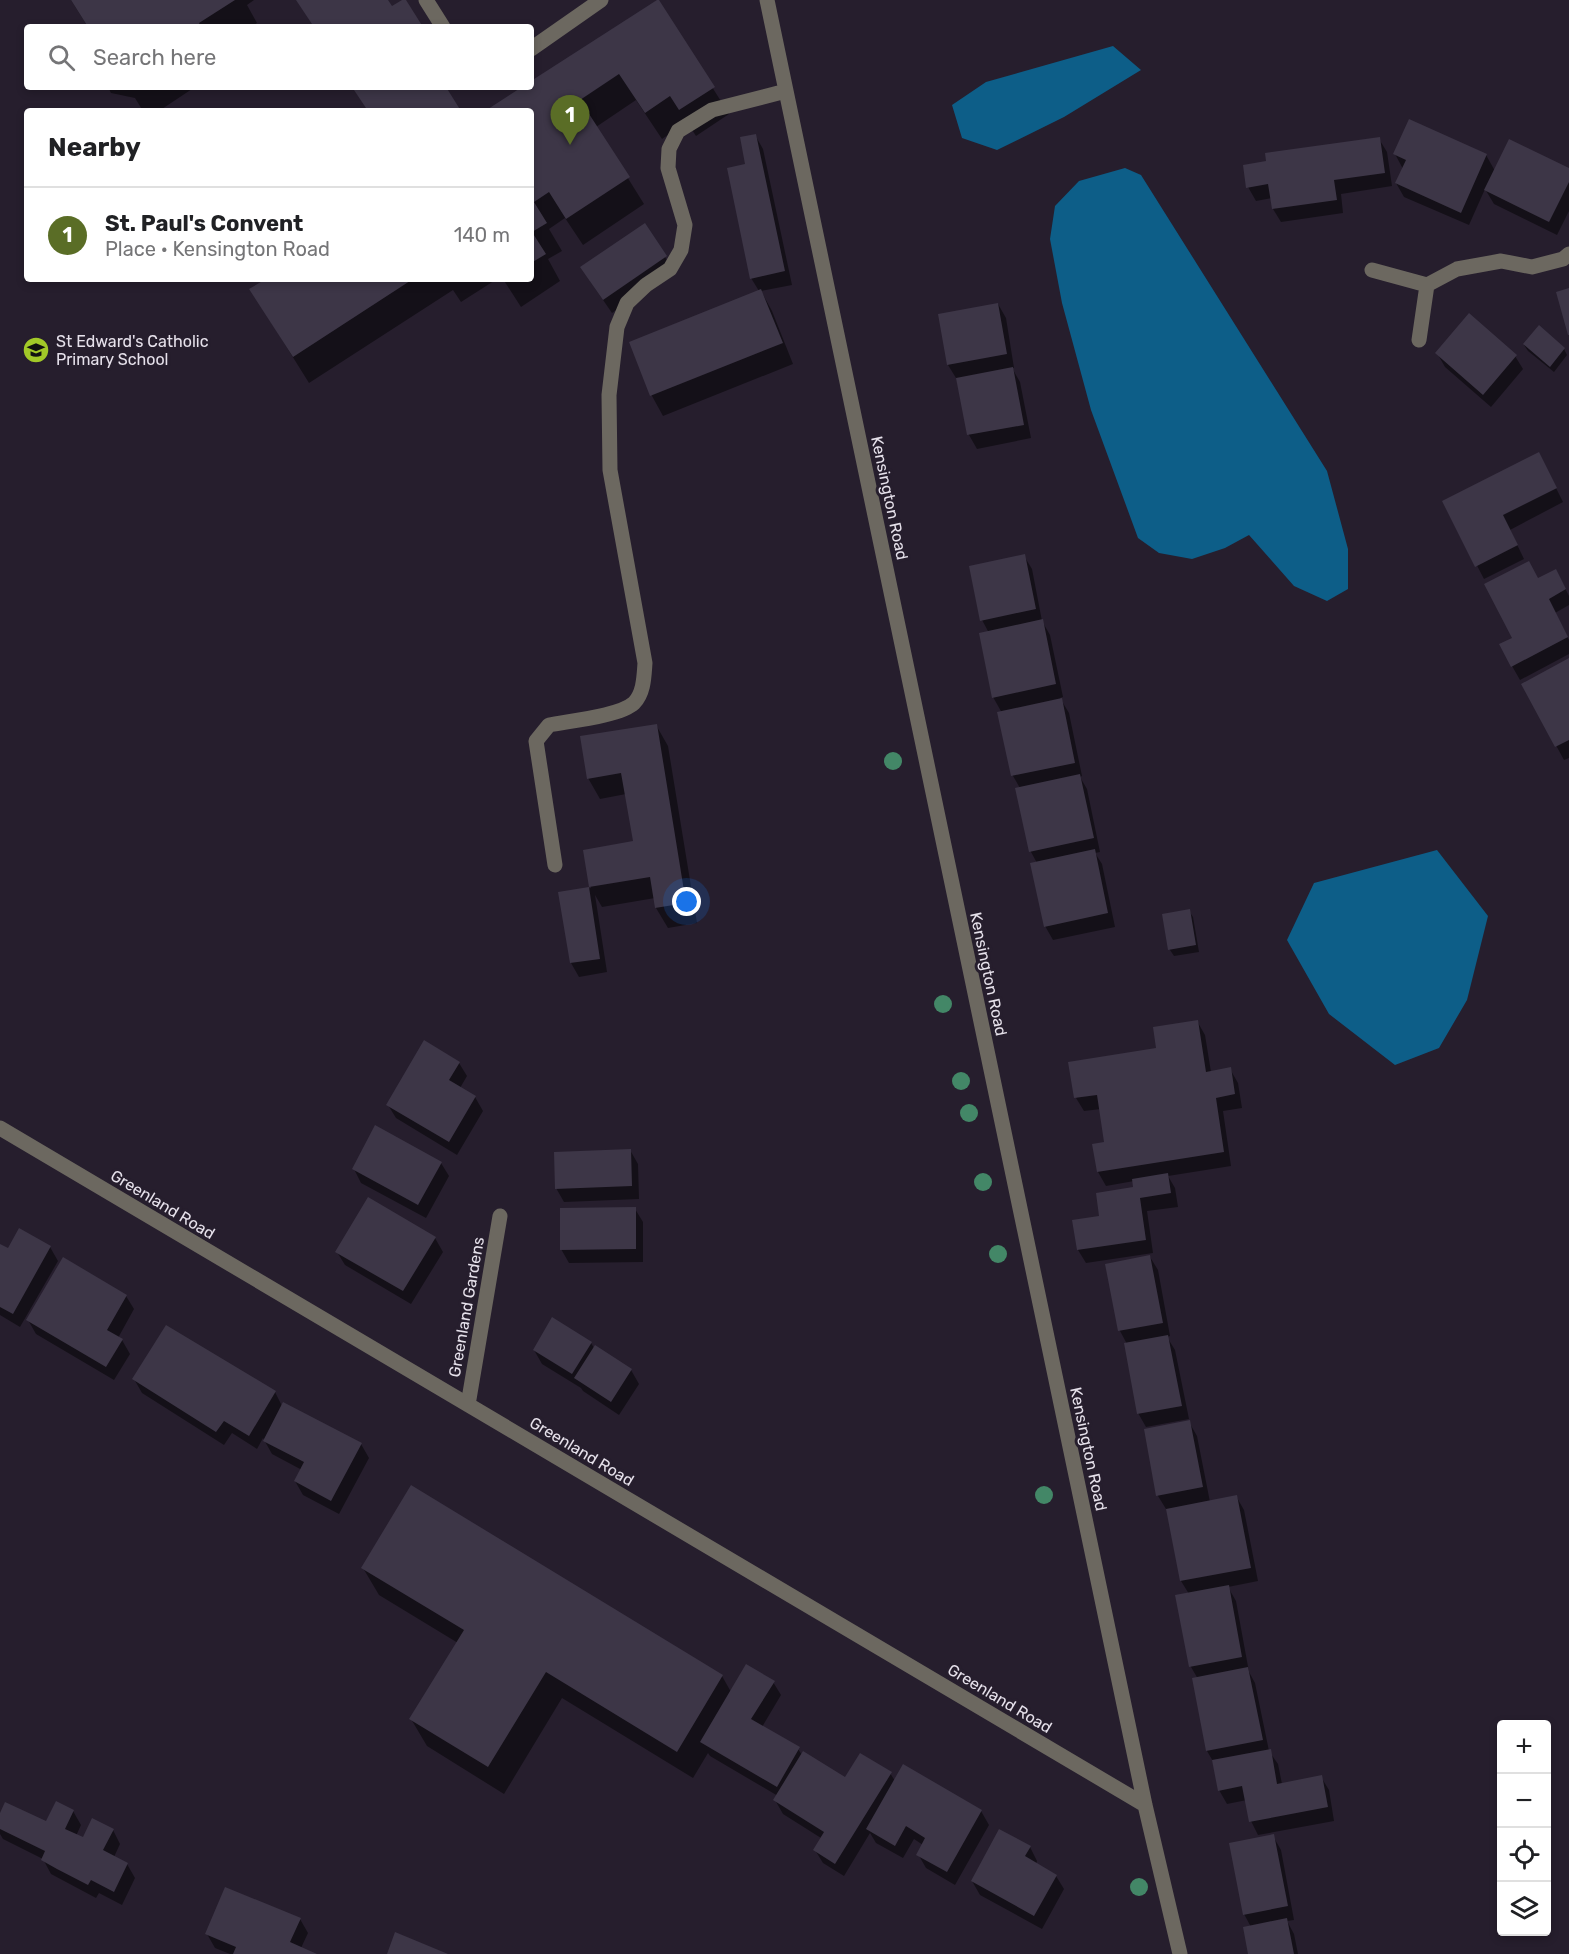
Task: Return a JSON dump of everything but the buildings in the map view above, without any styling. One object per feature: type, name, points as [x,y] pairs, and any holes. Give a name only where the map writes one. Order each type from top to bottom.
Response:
[{"type":"street","points":[[426,0],[441,24]]},
{"type":"street","points":[[534,47],[601,0]]},
{"type":"street","name":"Kensington Road","points":[[767,0],[1145,1805],[1180,1954]]},
{"type":"street","points":[[555,865],[536,741],[549,725],[620,712],[633,703],[640,693],[644,678],[645,663],[610,471],[609,395],[617,327],[627,303],[646,285],[670,269],[681,250],[685,225],[668,168],[669,149],[678,131],[712,110],[786,91]]},
{"type":"street","points":[[1372,270],[1427,285],[1457,269],[1501,261],[1532,267],[1563,259],[1569,254]]},
{"type":"street","points":[[1419,340],[1427,285]]},
{"type":"street","name":"Greenland Road","points":[[0,1128],[1145,1805]]},
{"type":"street","name":"Greenland Gardens","points":[[468,1404],[500,1216]]},
{"type":"water","points":[[1113,46],[1141,70],[1064,117],[997,150],[962,138],[952,105],[986,82]]},
{"type":"water","points":[[1125,168],[1141,175],[1327,471],[1348,549],[1348,589],[1327,601],[1294,586],[1249,535],[1225,548],[1192,559],[1159,553],[1138,538],[1091,410],[1062,303],[1050,239],[1055,206],[1079,181]]},
{"type":"water","points":[[1437,850],[1488,916],[1467,1000],[1439,1048],[1395,1065],[1329,1014],[1287,940],[1314,883]]},
{"type":"place","name":"St. Paul's Convent","points":[[570,145]]},
{"type":"place","name":"St Edward's Catholic Primary School","points":[[36,350]]}]
